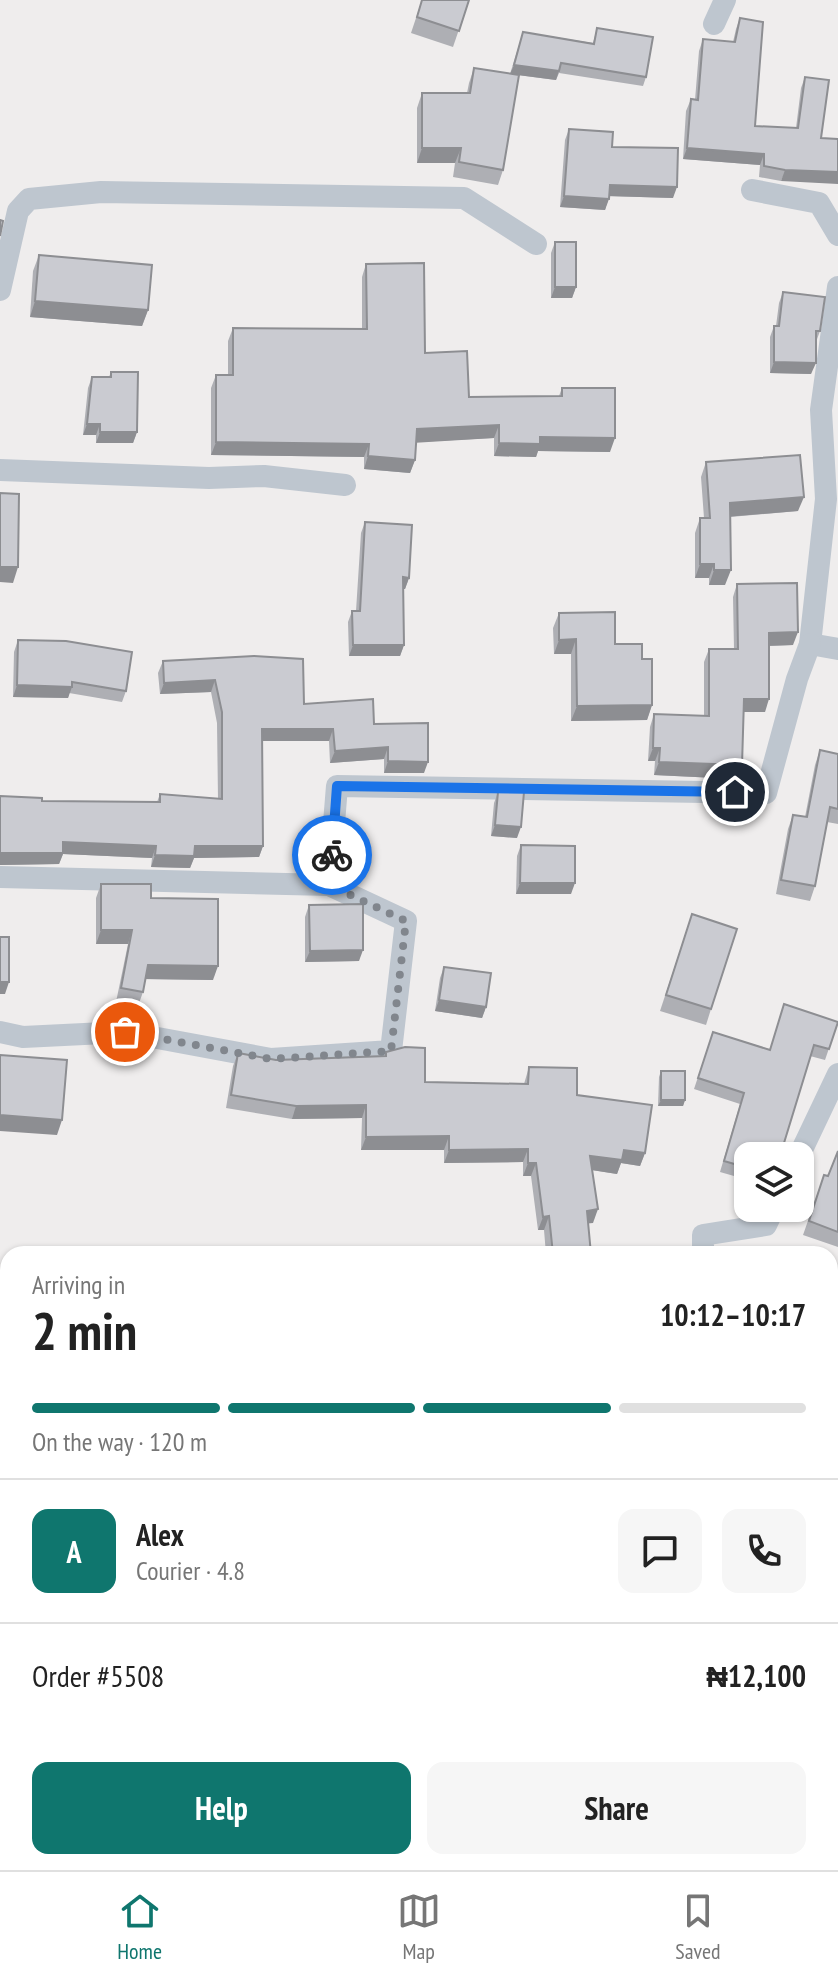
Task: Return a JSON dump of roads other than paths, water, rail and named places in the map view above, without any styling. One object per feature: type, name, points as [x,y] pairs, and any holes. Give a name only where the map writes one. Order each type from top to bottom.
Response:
[{"type":"street","points":[[714,24],[725,0]]},
{"type":"street","points":[[752,190],[819,203],[838,235]]},
{"type":"street","points":[[0,290],[18,211],[29,199],[101,192],[464,198],[536,244]]},
{"type":"street","points":[[329,885],[337,786],[766,793],[797,679],[810,644],[826,499],[821,410],[838,287]]},
{"type":"street","points":[[0,470],[209,478],[264,476],[345,485]]},
{"type":"street","points":[[810,644],[838,649]]},
{"type":"street","points":[[0,877],[329,885],[406,921],[391,1051],[271,1059],[125,1032],[23,1037],[0,1032]]},
{"type":"street","points":[[806,1142],[838,1074]]},
{"type":"street","points":[[703,1246],[703,1235],[766,1225],[767,1222]]}]
